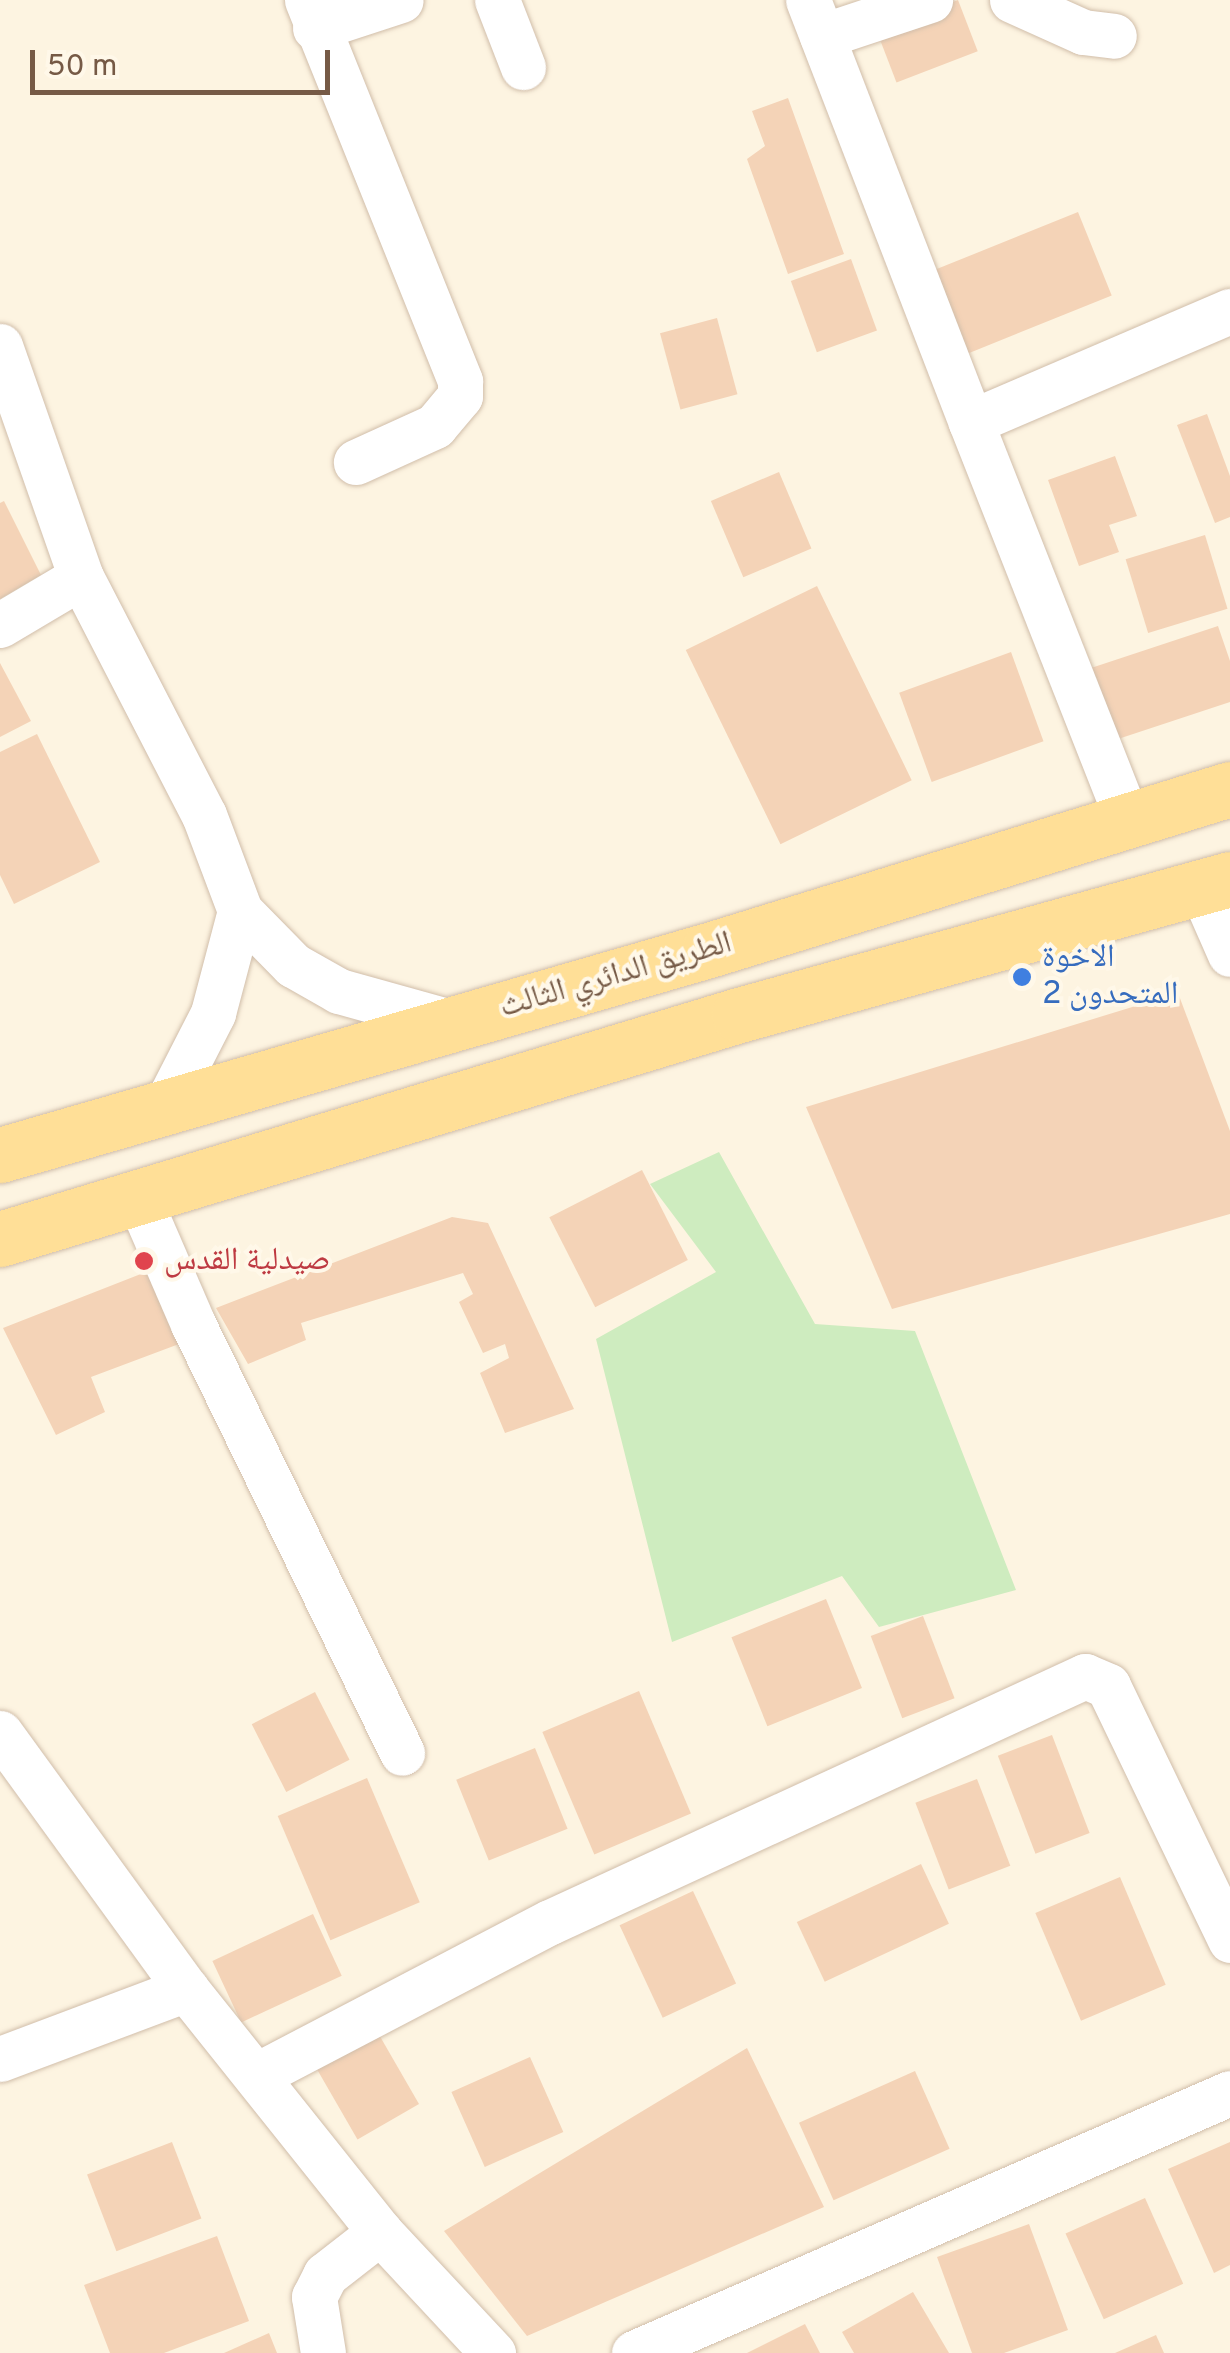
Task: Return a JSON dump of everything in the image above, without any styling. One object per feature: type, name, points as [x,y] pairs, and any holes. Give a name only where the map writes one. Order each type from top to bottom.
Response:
[{"type":"main road","name":"الطريق الدائري الثالث","points":[[0,1155],[709,950],[1126,816],[1230,789]]},
{"type":"main road","points":[[0,1239],[739,1016],[1216,883]]},
{"type":"street","points":[[356,462],[435,426],[460,396],[460,381],[311,14],[400,0]]},
{"type":"street","points":[[497,0],[523,67]]},
{"type":"street","points":[[930,0],[815,18],[1126,816]]},
{"type":"street","points":[[1012,0],[1082,32],[1114,36]]},
{"type":"street","points":[[971,422],[1230,310]]},
{"type":"street","points":[[0,346],[81,577],[204,815],[240,911],[293,965],[327,984],[454,1023]]},
{"type":"street","points":[[0,626],[81,577]]},
{"type":"street","points":[[1216,883],[1230,954]]},
{"type":"street","points":[[165,1107],[214,1014],[240,911]]},
{"type":"street","points":[[139,1199],[192,1324],[402,1753]]},
{"type":"street","points":[[260,2074],[550,1922],[1085,1676],[1108,1686],[1230,1940]]},
{"type":"street","points":[[0,1733],[186,1989],[260,2074],[380,2232],[492,2353]]},
{"type":"street","points":[[0,2059],[186,1989]]},
{"type":"street","points":[[634,2353],[1230,2093]]},
{"type":"street","points":[[323,2353],[314,2296],[325,2275],[380,2232]]},
{"type":"green space","points":[[719,1152],[815,1324],[915,1331],[1016,1590],[879,1627],[842,1576],[672,1642],[596,1339],[716,1272],[650,1184]]},
{"type":"building","points":[[958,0],[978,51],[896,83],[877,31]]},
{"type":"building","points":[[788,98],[844,254],[788,274],[747,159],[765,146],[752,111]]},
{"type":"building","points":[[1078,212],[1112,295],[966,354],[932,271]]},
{"type":"building","points":[[851,259],[877,330],[817,352],[791,281]]},
{"type":"building","points":[[717,318],[737,394],[680,410],[660,333]]},
{"type":"building","points":[[1207,414],[1230,476],[1230,517],[1215,523],[1177,425]]},
{"type":"building","points":[[1115,456],[1137,516],[1109,525],[1119,552],[1079,566],[1048,480]]},
{"type":"building","points":[[779,472],[811,548],[743,577],[711,501]]},
{"type":"building","points":[[4,501],[41,575],[0,599],[0,503]]},
{"type":"building","points":[[1205,535],[1228,609],[1148,633],[1126,559]]},
{"type":"building","points":[[817,586],[912,780],[780,844],[686,650]]},
{"type":"building","points":[[1218,626],[1230,661],[1230,702],[1115,740],[1091,668]]},
{"type":"building","points":[[1011,652],[1043,741],[932,782],[899,693]]},
{"type":"building","points":[[0,663],[31,721],[0,737]]},
{"type":"building","points":[[37,734],[100,862],[14,904],[0,875],[0,752]]},
{"type":"building","points":[[1178,993],[1230,1131],[1230,1214],[892,1309],[806,1107]]},
{"type":"building","points":[[642,1170],[688,1260],[595,1307],[549,1217]]},
{"type":"building","points":[[452,1217],[488,1223],[574,1409],[505,1433],[480,1373],[509,1358],[505,1344],[483,1353],[459,1302],[473,1294],[463,1273],[301,1323],[306,1340],[248,1364],[216,1308]]},
{"type":"building","points":[[151,1270],[179,1344],[91,1377],[105,1412],[56,1435],[3,1328]]},
{"type":"building","points":[[826,1599],[862,1688],[767,1726],[731,1637]]},
{"type":"building","points":[[923,1616],[955,1698],[902,1718],[871,1636]]},
{"type":"building","points":[[639,1691],[691,1813],[594,1854],[542,1732]]},
{"type":"building","points":[[315,1692],[350,1760],[286,1792],[252,1724]]},
{"type":"building","points":[[1052,1735],[1090,1833],[1035,1854],[998,1756]]},
{"type":"building","points":[[535,1748],[568,1829],[489,1861],[456,1780]]},
{"type":"building","points":[[367,1778],[420,1902],[330,1940],[278,1816]]},
{"type":"building","points":[[977,1779],[1010,1866],[949,1889],[915,1803]]},
{"type":"building","points":[[921,1864],[949,1924],[825,1982],[797,1922]]},
{"type":"building","points":[[1120,1877],[1166,1985],[1081,2021],[1035,1913]]},
{"type":"building","points":[[693,1891],[736,1983],[663,2018],[620,1925]]},
{"type":"building","points":[[313,1914],[342,1976],[241,2023],[212,1961]]},
{"type":"building","points":[[374,2026],[419,2104],[358,2139],[313,2062]]},
{"type":"building","points":[[747,2048],[824,2207],[527,2336],[444,2231]]},
{"type":"building","points":[[530,2057],[563,2132],[485,2167],[451,2092]]},
{"type":"building","points":[[915,2071],[950,2149],[834,2200],[799,2123]]},
{"type":"building","points":[[172,2142],[201,2219],[116,2251],[87,2175]]},
{"type":"building","points":[[1230,2142],[1230,2265],[1214,2273],[1168,2169]]},
{"type":"building","points":[[1145,2198],[1183,2284],[1104,2319],[1066,2233]]},
{"type":"building","points":[[1029,2224],[1068,2330],[1004,2353],[972,2353],[937,2257]]},
{"type":"building","points":[[217,2236],[249,2321],[164,2353],[110,2353],[84,2285]]},
{"type":"building","points":[[913,2292],[949,2353],[854,2353],[842,2332]]},
{"type":"building","points":[[805,2324],[820,2353],[747,2353]]},
{"type":"building","points":[[269,2333],[277,2353],[224,2353]]},
{"type":"building","points":[[1156,2335],[1164,2353],[1115,2353]]},
{"type":"place","name":"الاخوة المتحدون 2","points":[[1022,977]]},
{"type":"place","name":"صيدلية القدس","points":[[144,1261]]}]
